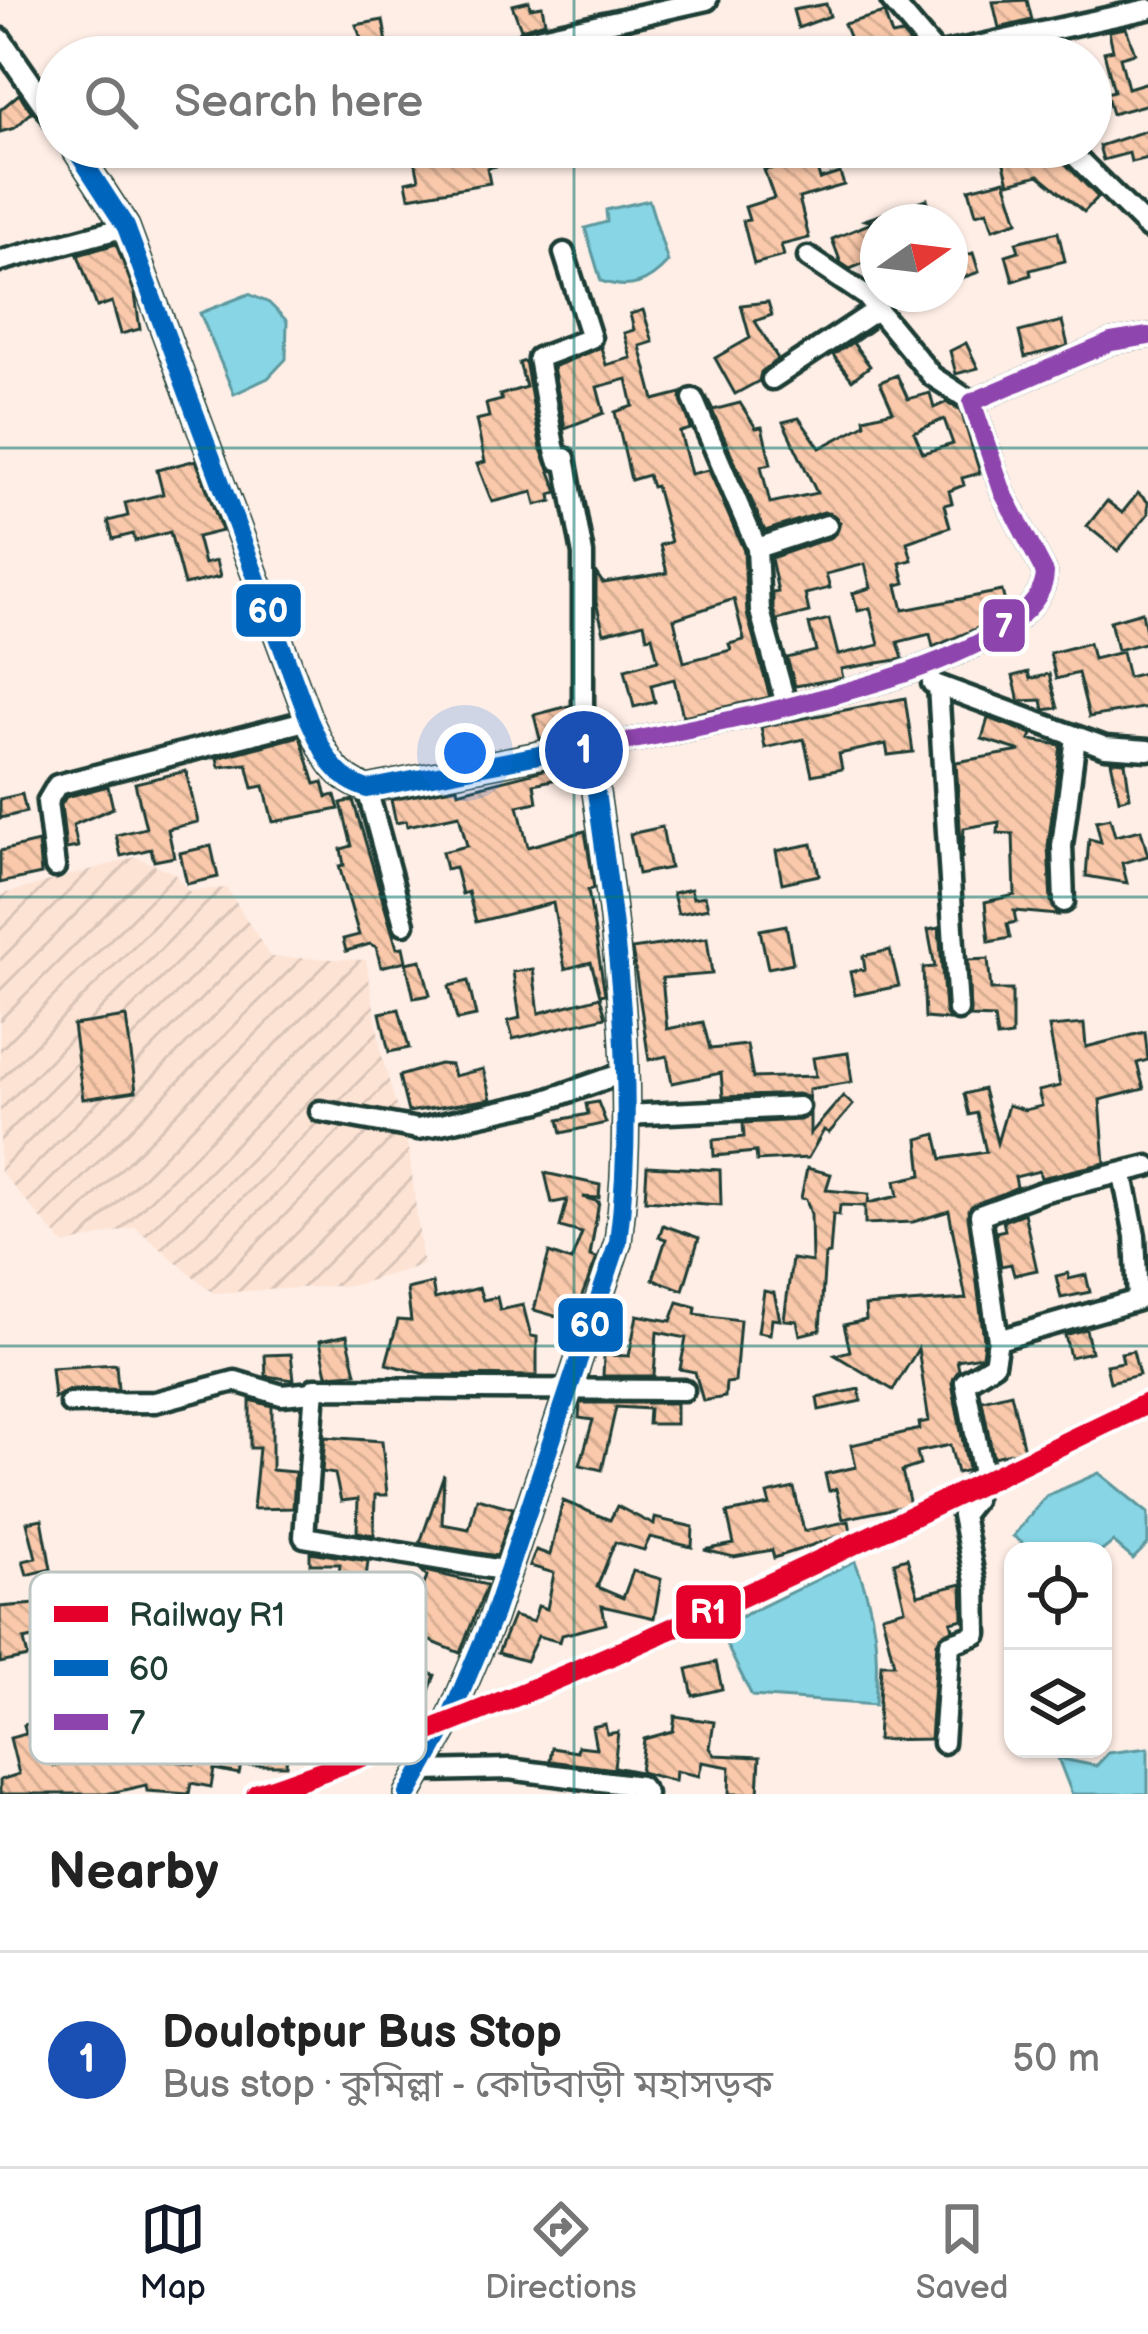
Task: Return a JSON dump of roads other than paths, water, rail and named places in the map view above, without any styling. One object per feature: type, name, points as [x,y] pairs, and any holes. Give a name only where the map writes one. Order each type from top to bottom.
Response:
[{"type":"main road","points":[[0,40],[36,92]]},
{"type":"main road","points":[[88,168],[126,227],[309,720],[333,770],[346,782],[367,789],[564,750],[583,756],[593,772],[605,849],[623,1073],[626,1181],[618,1242],[508,1571],[425,1771],[408,1794]]},
{"type":"street","points":[[546,36],[706,0]]},
{"type":"street","points":[[892,0],[922,36]]},
{"type":"street","points":[[1027,36],[1148,9]]},
{"type":"street","points":[[1087,168],[1148,228]]},
{"type":"street","points":[[0,261],[126,227]]},
{"type":"street","points":[[564,253],[591,338],[538,358],[554,446],[558,460],[565,458],[583,554],[583,756]]},
{"type":"street","points":[[808,257],[860,296]]},
{"type":"street","points":[[772,379],[873,312]]},
{"type":"street","points":[[583,756],[591,749],[910,675],[1004,631],[1045,584],[1041,560],[1003,493],[971,401],[932,376],[880,312]]},
{"type":"street","points":[[971,401],[1111,342],[1148,336]]},
{"type":"street","points":[[693,399],[757,548],[760,611],[785,704]]},
{"type":"street","points":[[757,548],[827,525]]},
{"type":"street","points":[[910,675],[1105,747],[1148,750]]},
{"type":"street","points":[[938,686],[958,1010]]},
{"type":"street","points":[[55,867],[47,802],[56,785],[309,720]]},
{"type":"street","points":[[1064,902],[1062,846],[1076,737]]},
{"type":"street","points":[[367,789],[404,924]]},
{"type":"street","points":[[320,1111],[418,1129],[540,1102],[623,1073]]},
{"type":"street","points":[[625,1114],[800,1107]]},
{"type":"street","points":[[943,1743],[950,1644],[977,1634],[976,1586],[962,1515],[974,1500],[969,1488],[983,1474],[965,1382],[994,1364],[998,1340],[980,1215],[1042,1192],[1148,1166]]},
{"type":"street","points":[[998,1340],[1138,1300],[1135,1237],[1123,1175]]},
{"type":"street","points":[[70,1403],[155,1402],[235,1381],[282,1395],[329,1386],[538,1392],[569,1385],[684,1390]]},
{"type":"street","points":[[312,1392],[304,1537],[508,1571]]},
{"type":"street","points":[[425,1771],[509,1769],[640,1786],[646,1794]]},
{"type":"water","points":[[649,200],[668,262],[638,283],[601,281],[585,228],[607,222],[606,210]]},
{"type":"water","points":[[249,294],[269,303],[287,321],[286,359],[268,378],[234,394],[200,313]]},
{"type":"water","points":[[1099,1473],[1148,1513],[1148,1544],[1133,1559],[1113,1542],[1021,1542],[1013,1536],[1046,1496]]},
{"type":"water","points":[[855,1561],[874,1632],[875,1705],[752,1696],[718,1628]]},
{"type":"water","points":[[1148,1748],[1148,1794],[1072,1794],[1058,1758],[1096,1766],[1103,1758],[1112,1758],[1112,1752]]},
{"type":"rail line","name":"R1","points":[[426,1732],[708,1612],[1148,1403]]},
{"type":"rail line","name":"R1","points":[[257,1794],[341,1764]]},
{"type":"place","name":"Doulotpur Bus Stop","points":[[584,750]]}]
